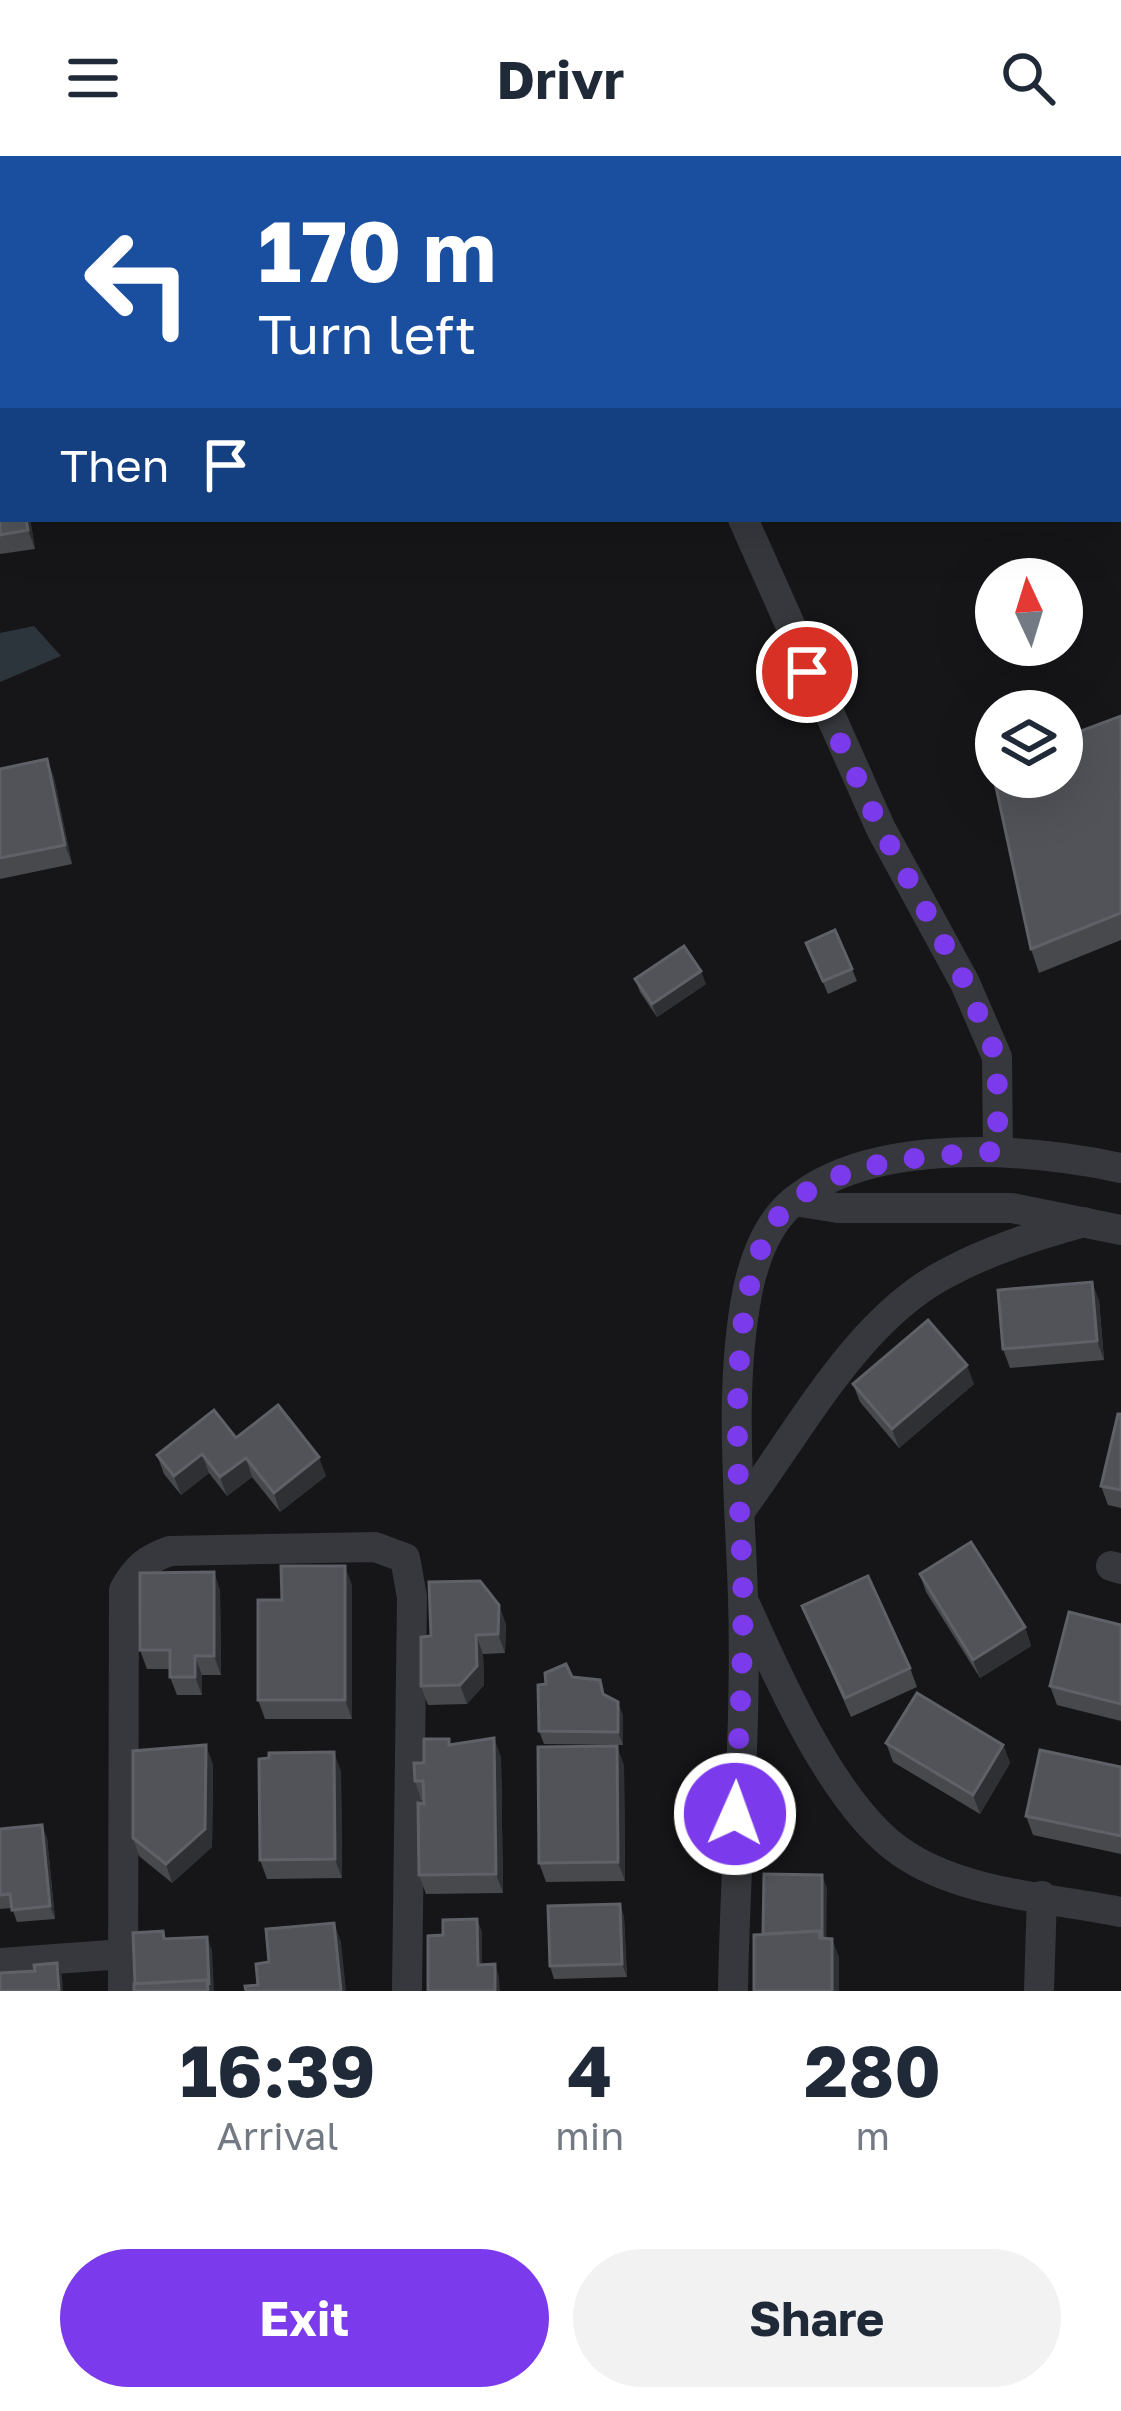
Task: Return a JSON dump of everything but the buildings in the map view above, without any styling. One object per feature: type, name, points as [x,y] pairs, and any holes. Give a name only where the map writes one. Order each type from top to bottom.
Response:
[{"type":"street","points":[[744,522],[872,809],[965,982],[997,1058],[998,1151]]},
{"type":"street","points":[[733,1991],[743,1600],[740,1348],[748,1287],[761,1245],[794,1201],[827,1181],[897,1160],[998,1151],[1121,1168]]},
{"type":"street","points":[[794,1201],[838,1208],[1012,1208],[1121,1230]]},
{"type":"street","points":[[740,1511],[884,1322],[942,1275],[1029,1237],[1084,1222]]},
{"type":"street","points":[[123,1991],[124,1590],[132,1575],[147,1559],[170,1551],[375,1547],[405,1558],[412,1597],[407,1991]]},
{"type":"street","points":[[743,1600],[788,1702],[844,1790],[900,1852],[968,1882],[1121,1912]]},
{"type":"street","points":[[1039,1991],[1042,1897]]},
{"type":"street","points":[[0,1964],[124,1954]]},
{"type":"shaded area","points":[[34,626],[61,656],[0,682],[0,633]]},
{"type":"route","points":[[735,1814],[743,1600],[740,1348],[748,1287],[761,1245],[794,1201],[827,1181],[897,1160],[998,1151],[997,1058],[965,982],[881,829],[807,672]]}]
